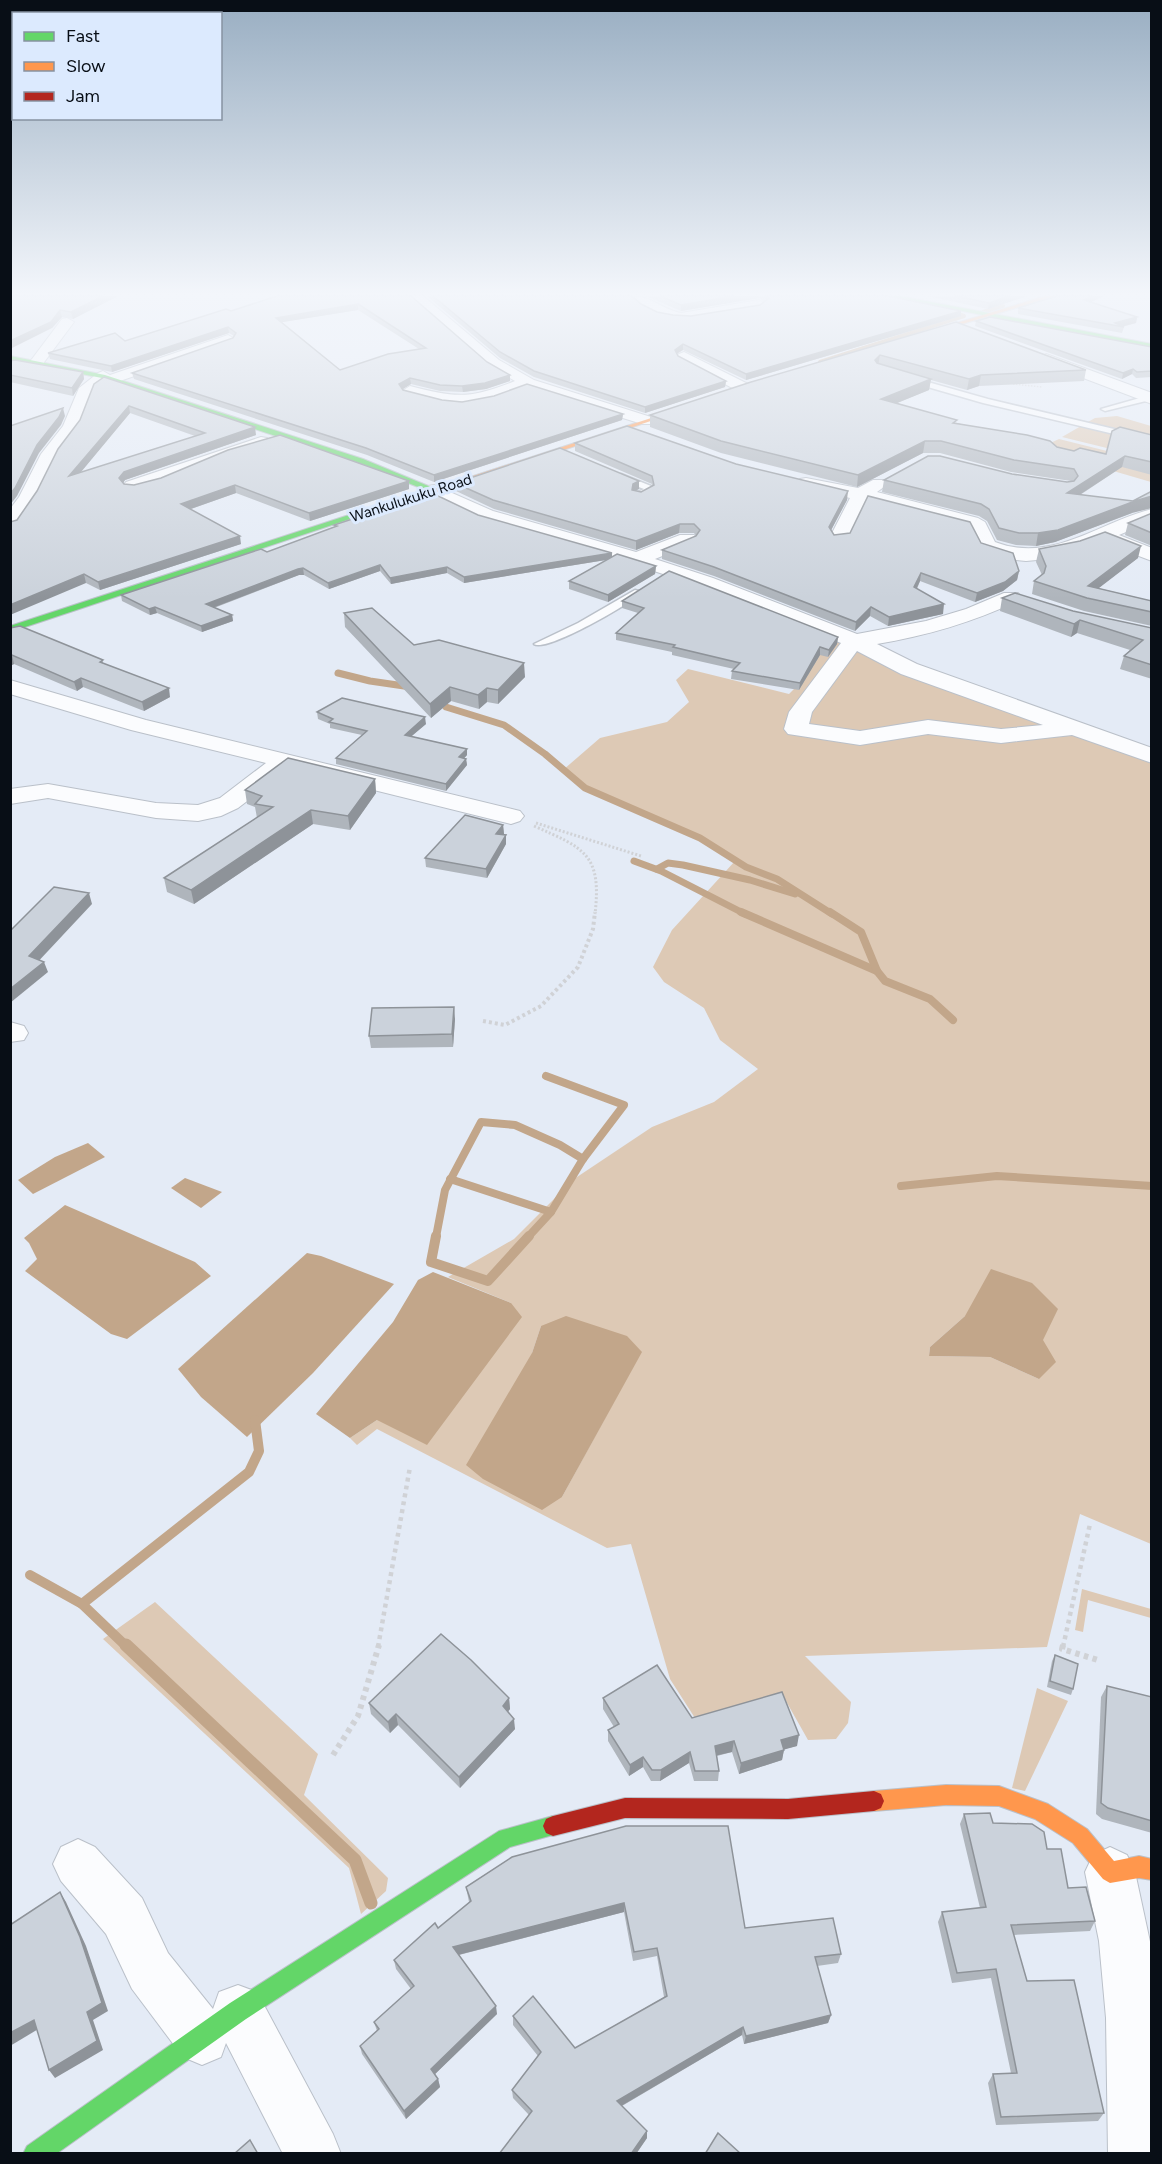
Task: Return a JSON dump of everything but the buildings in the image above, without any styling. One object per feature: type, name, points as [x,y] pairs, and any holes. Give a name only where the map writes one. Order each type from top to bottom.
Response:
[{"type":"main road","points":[[165,397],[360,460],[434,490]]},
{"type":"main road","name":"Wankulukuku Road","points":[[10,629],[434,490],[563,452],[702,403]]},
{"type":"main road","points":[[35,2154],[220,2024],[506,1838],[625,1808],[788,1809],[946,1795],[999,1796],[1041,1811],[1131,1871]]},
{"type":"street","points":[[10,523],[17,505],[50,454],[71,427],[83,397]]},
{"type":"street","points":[[435,397],[463,401],[479,397]]},
{"type":"street","points":[[567,397],[607,407],[640,424],[657,439]]},
{"type":"street","points":[[62,410],[81,403]]},
{"type":"street","points":[[132,486],[193,466],[221,453],[281,435]]},
{"type":"street","points":[[840,537],[861,494],[892,476]]},
{"type":"street","points":[[792,480],[861,494],[971,522],[978,526],[987,546],[1021,556],[1043,555],[1152,514]]},
{"type":"street","points":[[434,490],[486,515],[637,559],[666,573],[809,622],[909,669],[1086,728],[1152,756]]},
{"type":"street","points":[[1101,535],[1152,555]]},
{"type":"street","points":[[637,559],[687,539]]},
{"type":"street","points":[[1021,556],[1025,591],[966,618],[885,638],[853,641],[801,712],[796,729],[860,738],[928,727],[1001,736],[1086,728]]},
{"type":"street","points":[[10,687],[139,725],[511,816]]},
{"type":"street","points":[[10,797],[48,791],[173,812],[200,814],[226,805],[285,760]]},
{"type":"street","points":[[78,1864],[124,1916],[150,1971],[220,2024],[313,2154]]},
{"type":"street","points":[[1131,1871],[1125,1941],[1132,2018],[1136,2154]]},
{"type":"lane","points":[[972,397],[1152,441]]},
{"type":"lane","points":[[1105,409],[1149,398]]},
{"type":"lane","points":[[608,471],[648,488],[648,492],[637,496]]},
{"type":"lane","points":[[539,644],[582,625],[643,588]]},
{"type":"path","points":[[511,816],[641,856]]},
{"type":"path","points":[[483,1021],[505,1025],[541,1006],[578,967],[593,929],[598,888],[589,856],[566,840],[511,816]]},
{"type":"path","points":[[333,1755],[358,1716],[376,1660],[410,1467]]},
{"type":"path","points":[[1090,1524],[1062,1649],[1101,1661]]},
{"type":"shaded area","points":[[1117,416],[1151,426],[1151,438],[1088,422],[1095,418]]},
{"type":"shaded area","points":[[1081,426],[1142,440],[1123,452],[1062,437]]},
{"type":"shaded area","points":[[1059,439],[1127,456],[1151,443],[1151,482],[1045,451],[1046,445]]},
{"type":"shaded area","points":[[793,621],[1151,758],[1151,1544],[1080,1514],[1047,1647],[805,1656],[851,1702],[848,1723],[836,1739],[808,1740],[782,1694],[702,1729],[670,1679],[631,1544],[607,1548],[377,1429],[357,1445],[350,1438],[377,1420],[511,1303],[448,1277],[514,1239],[574,1179],[652,1127],[714,1102],[758,1069],[720,1040],[704,1008],[664,982],[653,967],[672,930],[735,861],[700,838],[585,788],[563,770],[600,738],[667,722],[689,702],[676,680],[688,669],[789,694],[807,676],[768,669]],"holes":[[[965,1316],[1039,1379],[990,1357],[929,1356],[930,1347]],[[541,1326],[641,1352],[562,1497],[532,1353]]]},
{"type":"shaded area","points":[[88,1143],[105,1157],[33,1194],[18,1180],[55,1157]]},
{"type":"shaded area","points":[[185,1178],[222,1192],[201,1208],[171,1188]]},
{"type":"shaded area","points":[[65,1205],[195,1262],[211,1276],[127,1339],[111,1334],[25,1271],[37,1259],[24,1238]]},
{"type":"shaded area","points":[[307,1253],[321,1256],[394,1284],[313,1373],[247,1437],[201,1397],[178,1369]]},
{"type":"shaded area","points":[[991,1269],[1032,1283],[1058,1309],[1043,1340],[1056,1362],[1039,1379],[990,1357],[929,1356],[930,1347],[965,1316]]},
{"type":"shaded area","points":[[433,1272],[511,1303],[522,1317],[427,1445],[377,1420],[350,1438],[316,1414],[393,1322],[418,1280]]},
{"type":"shaded area","points":[[566,1316],[627,1336],[642,1352],[562,1497],[542,1510],[483,1479],[466,1465],[532,1353],[541,1326]]},
{"type":"shaded area","points":[[1082,1589],[1151,1609],[1151,1618],[1088,1600],[1083,1632],[1075,1630]]},
{"type":"shaded area","points":[[155,1602],[318,1754],[304,1795],[388,1878],[386,1891],[361,1914],[349,1868],[103,1639]]},
{"type":"shaded area","points":[[1037,1688],[1068,1701],[1025,1791],[1012,1788]]},
{"type":"waterway","points":[[338,673],[370,681],[411,687]]},
{"type":"waterway","points":[[439,698],[446,707],[504,725],[545,754],[585,788],[700,838],[746,867],[777,879],[832,914]]},
{"type":"waterway","points":[[634,861],[661,871],[742,912]]},
{"type":"waterway","points":[[657,869],[668,863],[683,865],[750,880],[795,894]]},
{"type":"waterway","points":[[742,912],[877,971]]},
{"type":"waterway","points":[[830,912],[861,932],[877,971]]},
{"type":"waterway","points":[[877,971],[885,981],[930,999],[953,1020]]},
{"type":"waterway","points":[[546,1076],[624,1105],[583,1159]]},
{"type":"waterway","points":[[451,1179],[481,1122],[515,1125],[560,1145],[583,1159]]},
{"type":"waterway","points":[[551,1212],[583,1159]]},
{"type":"waterway","points":[[901,1186],[997,1176],[1152,1186]]},
{"type":"waterway","points":[[436,1237],[445,1190],[451,1179]]},
{"type":"waterway","points":[[451,1179],[551,1212]]},
{"type":"waterway","points":[[528,1237],[551,1212]]},
{"type":"waterway","points":[[436,1236],[431,1262],[488,1281],[529,1236]]},
{"type":"waterway","points":[[82,1604],[249,1472],[259,1451],[255,1420]]},
{"type":"waterway","points":[[30,1575],[82,1604]]},
{"type":"waterway","points":[[82,1604],[127,1647]]},
{"type":"waterway","points":[[126,1645],[355,1860],[371,1903]]},
{"type":"traffic: fast","points":[[166,397],[360,461],[434,490]]},
{"type":"traffic: fast","points":[[10,629],[358,515]]},
{"type":"traffic: fast","points":[[35,2154],[238,2011],[506,1838],[553,1826]]},
{"type":"traffic: slow","points":[[358,515],[693,406]]},
{"type":"traffic: slow","points":[[874,1801],[946,1795],[999,1796],[1041,1811],[1080,1836],[1110,1872],[1139,1867],[1152,1870]]},
{"type":"traffic: jam","points":[[553,1826],[625,1808],[788,1809],[874,1801]]}]
